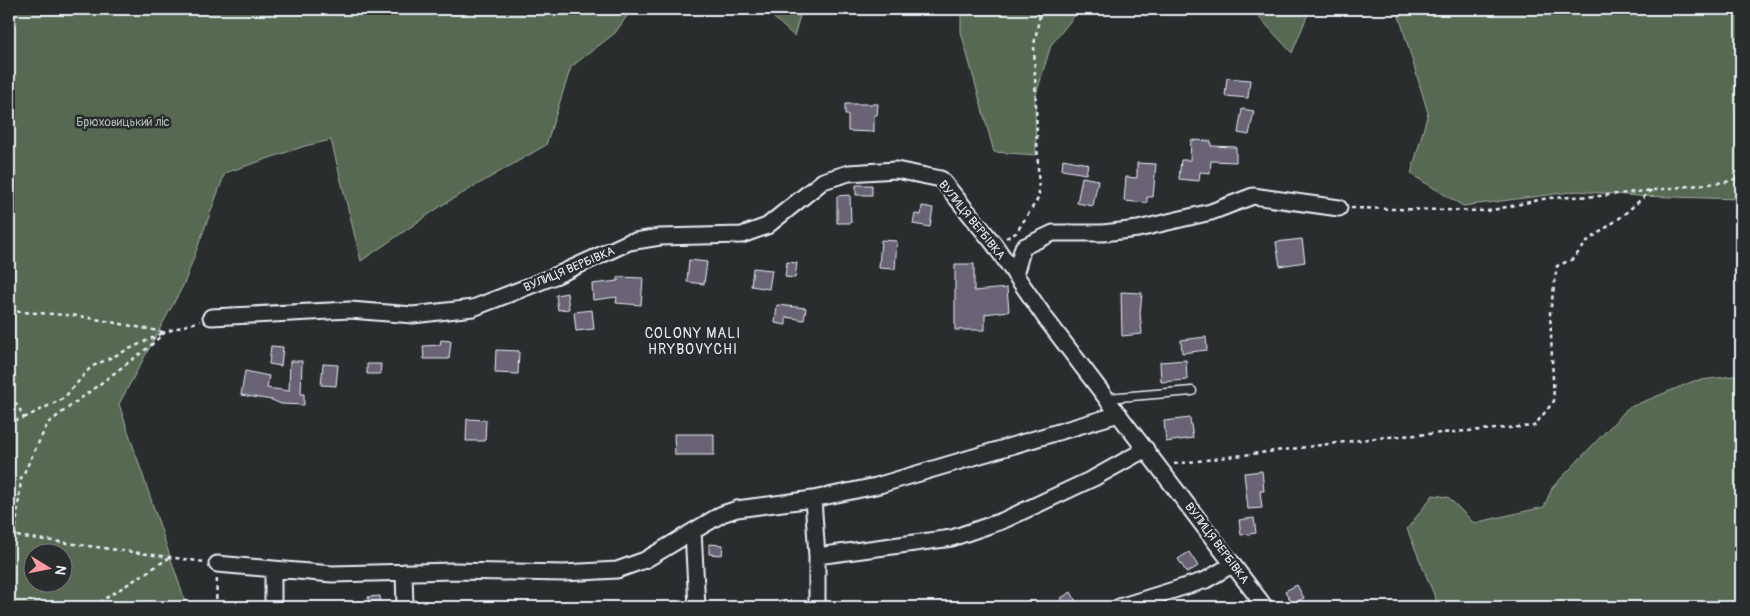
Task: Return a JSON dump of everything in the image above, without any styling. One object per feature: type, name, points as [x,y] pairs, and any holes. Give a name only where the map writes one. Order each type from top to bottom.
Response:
[{"type":"street","name":"ВУЛИЦЯ ВЕРБІВКА","points":[[211,317],[350,310],[413,315],[473,308],[578,267],[629,242],[660,237],[742,236],[767,226],[823,181],[848,173],[896,170],[941,178],[994,244],[1046,319],[1265,607]]},
{"type":"street","points":[[1015,275],[1023,247],[1054,233],[1103,233],[1138,229],[1211,212],[1253,196],[1339,208]]},
{"type":"street","points":[[217,564],[332,574],[404,572],[564,573],[617,570],[645,560],[722,514],[737,508],[813,499],[876,486],[1119,414]]},
{"type":"street","points":[[818,556],[952,538],[1002,521],[1094,478],[1146,449]]},
{"type":"street","points":[[813,499],[818,556],[817,607]]},
{"type":"street","points":[[693,531],[697,607]]},
{"type":"street","points":[[1119,607],[1206,580],[1233,564]]},
{"type":"street","points":[[273,607],[274,569]]},
{"type":"street","points":[[404,572],[405,607]]},
{"type":"lane","points":[[1107,398],[1192,392]]},
{"type":"path","points":[[1016,233],[1039,197],[1034,45],[1041,9]]},
{"type":"path","points":[[1339,208],[1433,212],[1488,211],[1548,198],[1600,196],[1654,188],[1726,182],[1741,177]]},
{"type":"path","points":[[1159,467],[1216,457],[1376,438],[1534,426],[1554,401],[1550,313],[1557,266],[1573,259],[1589,240],[1621,217],[1654,188]]},
{"type":"path","points":[[9,311],[80,316],[165,332]]},
{"type":"path","points":[[9,422],[24,418],[64,398],[91,367],[165,332],[211,317]]},
{"type":"path","points":[[15,536],[21,479],[48,423],[149,347],[165,332]]},
{"type":"path","points":[[9,397],[18,406],[24,418]]},
{"type":"path","points":[[9,535],[217,564],[216,607]]},
{"type":"path","points":[[92,607],[170,557]]},
{"type":"green space","name":"Брюховицький ліс","points":[[9,9],[632,9],[615,33],[571,67],[546,145],[444,204],[361,261],[331,140],[305,146],[225,173],[184,284],[119,404],[187,607],[9,607]]},
{"type":"green space","points":[[764,9],[802,9],[794,36]]},
{"type":"green space","points":[[961,9],[1080,9],[1051,45],[1035,98],[1036,155],[994,152],[961,32]]},
{"type":"green space","points":[[1258,9],[1310,9],[1292,53],[1258,16]]},
{"type":"green space","points":[[1397,9],[1741,9],[1741,199],[1638,196],[1578,191],[1463,206],[1411,174],[1428,113]]},
{"type":"green space","points":[[1741,375],[1741,607],[1439,607],[1407,529],[1433,495],[1448,497],[1474,523],[1544,507],[1552,488],[1628,408],[1694,381]]},
{"type":"building","points":[[1227,78],[1250,80],[1248,98],[1225,96]]},
{"type":"building","points":[[845,104],[878,104],[877,115],[874,115],[874,132],[848,131],[848,115],[845,115]]},
{"type":"building","points":[[1242,109],[1254,111],[1249,135],[1238,133]]},
{"type":"building","points":[[1191,140],[1211,141],[1211,146],[1236,147],[1236,162],[1211,161],[1210,173],[1200,172],[1199,181],[1179,179],[1181,160],[1190,160]]},
{"type":"building","points":[[1063,159],[1088,164],[1086,174],[1062,170]]},
{"type":"building","points":[[1137,163],[1156,164],[1153,197],[1147,197],[1147,203],[1124,201],[1126,177],[1137,178]]},
{"type":"building","points":[[1082,177],[1098,180],[1093,206],[1077,203]]},
{"type":"building","points":[[856,185],[872,185],[872,195],[856,195]]},
{"type":"building","points":[[850,195],[851,223],[837,223],[837,196]]},
{"type":"building","points":[[922,206],[933,208],[930,227],[913,224],[915,214],[921,215]]},
{"type":"building","points":[[1302,239],[1305,262],[1280,266],[1276,242]]},
{"type":"building","points":[[881,240],[897,241],[895,269],[879,268]]},
{"type":"building","points":[[689,260],[707,262],[704,284],[687,282]]},
{"type":"building","points":[[787,262],[797,263],[795,278],[785,277]]},
{"type":"building","points":[[955,264],[974,264],[974,291],[1007,288],[1009,311],[985,314],[985,330],[955,330]]},
{"type":"building","points":[[753,268],[772,270],[769,289],[751,286]]},
{"type":"building","points":[[618,277],[643,278],[641,305],[616,303],[617,297],[593,300],[592,284],[618,281]]},
{"type":"building","points":[[1121,292],[1142,293],[1140,314],[1142,334],[1122,336]]},
{"type":"building","points":[[567,293],[569,309],[558,310],[556,295]]},
{"type":"building","points":[[777,305],[806,308],[804,320],[786,317],[786,325],[775,323]]},
{"type":"building","points":[[592,310],[594,329],[576,331],[574,312]]},
{"type":"building","points":[[1206,337],[1207,350],[1182,353],[1181,340]]},
{"type":"building","points":[[441,340],[451,341],[449,359],[424,359],[423,346],[440,345]]},
{"type":"building","points":[[271,346],[283,347],[281,366],[269,364]]},
{"type":"building","points":[[496,350],[519,351],[518,374],[495,373]]},
{"type":"building","points":[[1186,360],[1187,380],[1161,382],[1160,362]]},
{"type":"building","points":[[290,361],[302,361],[301,394],[304,394],[304,405],[281,404],[272,400],[241,395],[245,371],[269,376],[267,388],[289,391]]},
{"type":"building","points":[[323,364],[338,365],[336,386],[321,385]]},
{"type":"building","points":[[367,364],[381,364],[380,374],[367,374]]},
{"type":"building","points":[[1190,418],[1193,438],[1166,442],[1164,421]]},
{"type":"building","points":[[467,419],[486,420],[485,441],[466,441]]},
{"type":"building","points":[[674,434],[714,434],[714,455],[675,455]]},
{"type":"building","points":[[1262,471],[1264,491],[1260,491],[1262,508],[1248,509],[1244,473]]},
{"type":"building","points":[[1254,518],[1256,533],[1241,535],[1239,520]]},
{"type":"building","points":[[709,544],[723,545],[722,555],[709,554]]},
{"type":"building","points":[[1189,552],[1198,566],[1187,573],[1178,559]]},
{"type":"building","points":[[1297,585],[1304,598],[1292,604],[1285,591]]},
{"type":"building","points":[[1071,592],[1079,607],[1065,607],[1061,598]]},
{"type":"building","points":[[380,596],[381,607],[369,607],[368,597]]},
{"type":"district","name":"COLONY MALI HRYBOVYCHI","points":[[693,342]]}]
